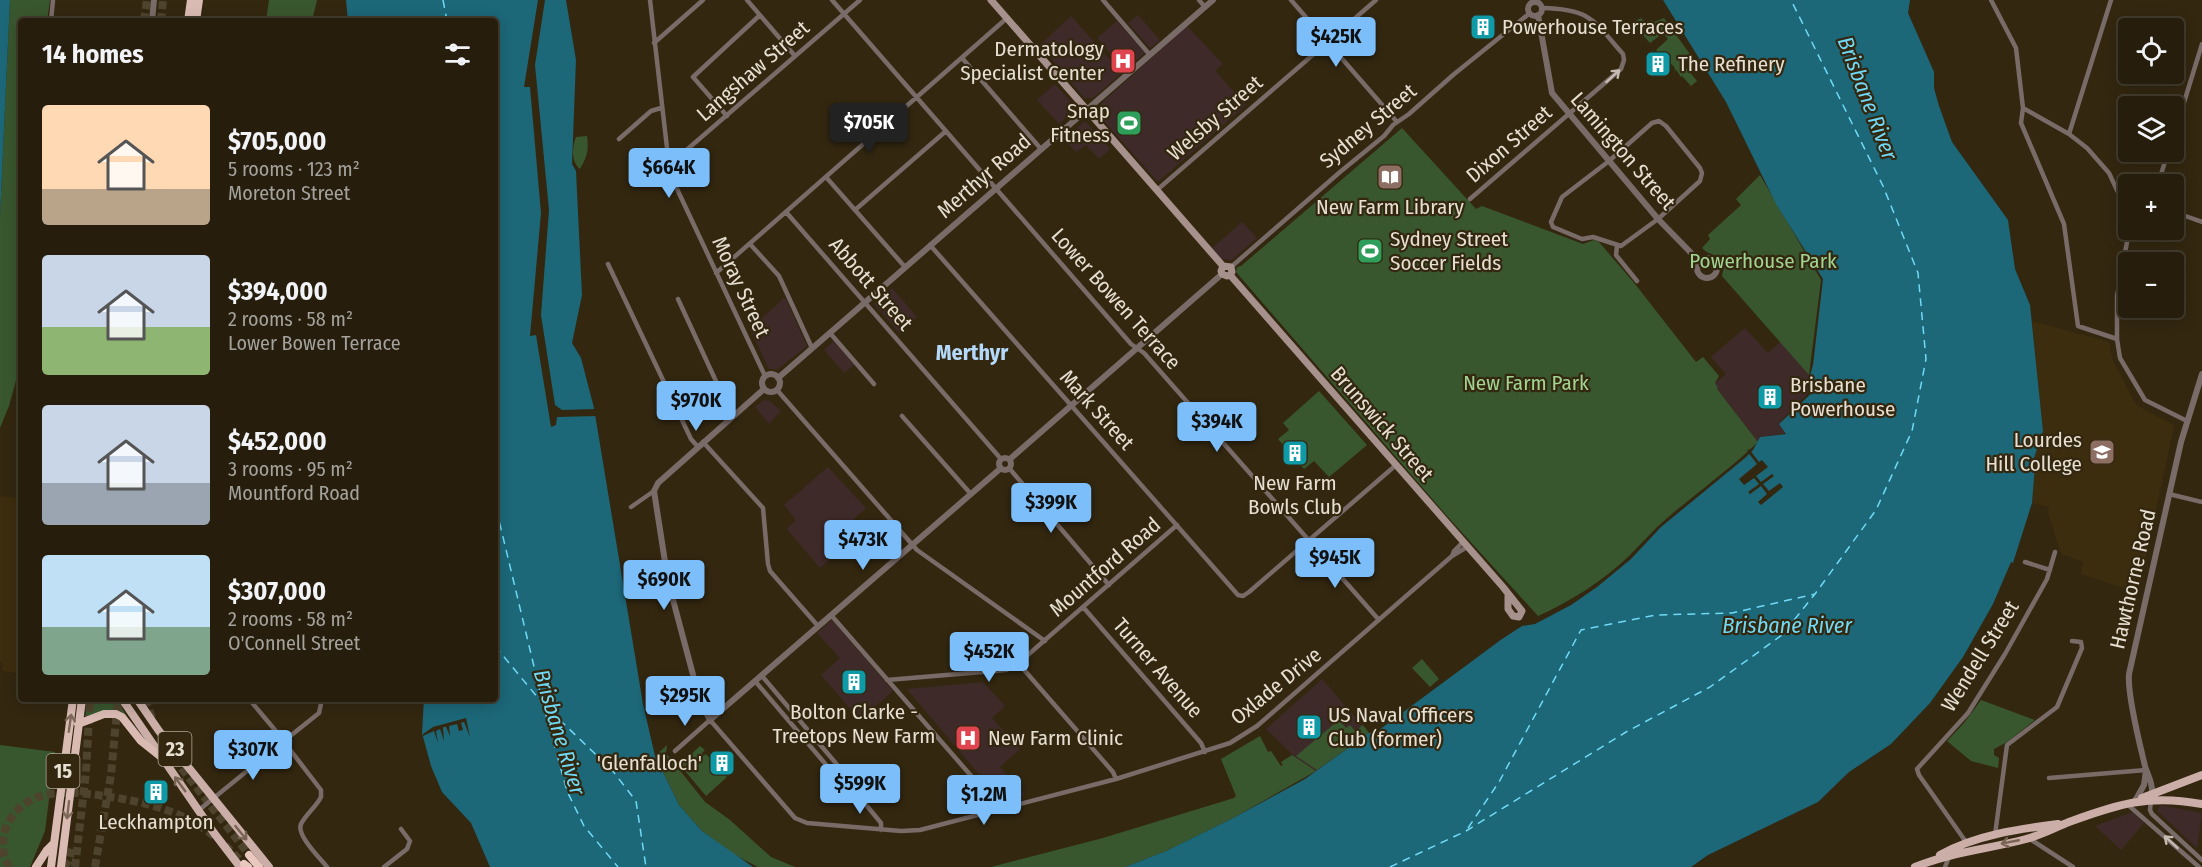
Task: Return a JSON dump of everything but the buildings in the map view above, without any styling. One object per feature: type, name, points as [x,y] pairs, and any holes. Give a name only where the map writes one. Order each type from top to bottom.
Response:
[{"type":"highway","points":[[188,18],[191,0]]},
{"type":"highway","points":[[196,18],[199,0]]},
{"type":"highway","name":"15","points":[[51,867],[73,702]]},
{"type":"highway","name":"15","points":[[61,867],[82,702]]},
{"type":"highway","points":[[78,724],[108,713],[116,714],[122,717],[141,741],[161,757]]},
{"type":"highway","points":[[36,867],[54,843]]},
{"type":"highway","points":[[249,855],[259,867]]},
{"type":"main road","name":"Brunswick Street","points":[[994,1],[1508,596]]},
{"type":"main road","name":"23","points":[[124,702],[199,810],[244,866]]},
{"type":"main road","name":"23","points":[[139,702],[153,723],[269,867]]},
{"type":"main road","points":[[1915,867],[1951,855],[2031,838],[2151,796],[2202,775]]},
{"type":"main road","points":[[2186,782],[2182,793],[2190,802]]},
{"type":"main road","points":[[2151,796],[2202,804]]},
{"type":"main road","points":[[1929,864],[1966,842],[2016,831],[2066,824]]},
{"type":"main road","points":[[2016,831],[2028,833],[2031,838]]},
{"type":"main road","points":[[1966,842],[1983,848]]},
{"type":"street","points":[[51,18],[53,0]]},
{"type":"street","points":[[152,18],[154,0]]},
{"type":"street","name":"Moray Street","points":[[650,0],[668,166],[765,376]]},
{"type":"street","points":[[654,43],[703,0]]},
{"type":"street","points":[[747,0],[795,56]]},
{"type":"street","name":"Lower Bowen Terrace","points":[[832,0],[1126,339],[1153,363],[1379,620]]},
{"type":"street","name":"Langshaw Street","points":[[668,166],[860,0]]},
{"type":"street","points":[[1103,0],[1150,55]]},
{"type":"street","points":[[1198,0],[1205,7]]},
{"type":"street","name":"Merthyr Road","points":[[778,378],[1213,0]]},
{"type":"street","points":[[1291,0],[1397,122]]},
{"type":"street","name":"Welsby Street","points":[[1156,190],[1376,0]]},
{"type":"street","points":[[1992,0],[2016,48],[2023,108],[2020,123],[2064,224],[2078,326],[2117,339]]},
{"type":"street","points":[[2069,134],[2111,0]]},
{"type":"street","points":[[1531,1],[1538,3],[1542,8],[1538,15],[1530,13],[1528,7],[1531,1]]},
{"type":"street","name":"Dixon Street","points":[[1470,199],[1621,69],[1623,54],[1587,15],[1574,10],[1542,8]]},
{"type":"street","name":"Sydney Street","points":[[1010,459],[1384,136],[1387,130],[1530,13]]},
{"type":"street","points":[[727,116],[693,77],[760,15]]},
{"type":"street","name":"Lamington Street","points":[[1538,15],[1552,93],[1658,219],[1699,261]]},
{"type":"street","points":[[716,273],[1007,18]]},
{"type":"street","points":[[2184,102],[2202,44]]},
{"type":"street","points":[[962,58],[1041,149]]},
{"type":"street","points":[[619,139],[651,111],[661,108]]},
{"type":"street","points":[[2023,108],[2069,134],[2087,148],[2109,173],[2118,189]]},
{"type":"street","points":[[1659,121],[1666,126],[1702,173],[1700,181],[1627,244],[1617,246],[1593,237],[1582,239],[1553,227],[1551,222],[1562,197],[1609,161],[1652,123],[1659,121]]},
{"type":"street","points":[[855,210],[946,131]]},
{"type":"street","points":[[826,177],[905,267]]},
{"type":"street","name":"Abbott Street","points":[[786,212],[1001,459]]},
{"type":"street","points":[[2184,216],[2202,222]]},
{"type":"street","points":[[2127,240],[2116,296],[2120,358],[2145,400],[2187,421]]},
{"type":"street","points":[[750,244],[781,279],[812,348]]},
{"type":"street","name":"Mark Street","points":[[930,245],[1234,592],[1241,596],[1249,592],[1308,541]]},
{"type":"street","points":[[1617,246],[1616,255],[1636,281]]},
{"type":"street","points":[[608,264],[691,439],[700,444],[763,508],[770,571],[818,626]]},
{"type":"street","points":[[678,299],[727,405],[736,414]]},
{"type":"street","points":[[830,333],[874,384]]},
{"type":"street","name":"Hawthorne Road","points":[[2151,796],[2151,781],[2146,770],[2128,679],[2169,494],[2187,421],[2202,374]]},
{"type":"street","points":[[773,375],[778,378],[780,383],[777,390],[771,392],[764,389],[762,381],[765,376],[773,375]]},
{"type":"street","points":[[710,720],[700,701],[668,580],[654,491],[656,485],[700,444],[764,389]]},
{"type":"street","points":[[777,390],[911,545],[1045,641]]},
{"type":"street","points":[[902,416],[970,493]]},
{"type":"street","points":[[1000,468],[1001,459],[1007,457],[1012,463],[1010,468]]},
{"type":"street","points":[[1308,541],[1396,465]]},
{"type":"street","points":[[675,751],[1000,468]]},
{"type":"street","points":[[1000,468],[1006,470],[1010,468]]},
{"type":"street","points":[[1010,468],[1109,585]]},
{"type":"street","points":[[631,507],[654,491]]},
{"type":"street","points":[[2169,494],[2202,502]]},
{"type":"street","name":"Mountford Road","points":[[887,680],[1006,670],[1019,664],[1177,525]]},
{"type":"street","name":"Oxlade Drive","points":[[710,720],[800,821],[881,830],[920,830],[1116,779],[1230,743],[1257,726],[1465,545]]},
{"type":"street","name":"Wendell Street","points":[[1966,842],[1917,769],[1968,713],[2014,637],[2050,570],[2055,552]]},
{"type":"street","points":[[2025,562],[2050,570]]},
{"type":"street","name":"Turner Avenue","points":[[1083,607],[1201,742],[1206,752]]},
{"type":"street","points":[[831,614],[993,801],[998,811]]},
{"type":"street","points":[[1995,835],[2007,745],[2058,706],[2082,646],[2080,641],[2072,641]]},
{"type":"street","points":[[1019,664],[1113,772],[1116,779]]},
{"type":"street","points":[[762,676],[856,787],[858,795],[881,823],[881,830]]},
{"type":"street","points":[[755,681],[850,793],[858,795]]},
{"type":"street","points":[[252,702],[280,736]]},
{"type":"street","points":[[289,737],[319,713],[321,702]]},
{"type":"street","points":[[279,745],[280,736]]},
{"type":"street","points":[[280,736],[289,737]]},
{"type":"street","points":[[288,747],[291,742],[289,737]]},
{"type":"street","points":[[199,810],[279,745]]},
{"type":"street","points":[[279,745],[284,748],[288,747]]},
{"type":"street","points":[[288,747],[319,786],[322,794],[318,803],[302,822],[300,829],[303,837],[327,867]]},
{"type":"street","points":[[2049,778],[2146,770],[2144,785],[2133,802],[2144,817],[2199,867]]},
{"type":"street","points":[[2150,812],[2151,796]]},
{"type":"street","points":[[2144,817],[2146,812],[2150,812]]},
{"type":"street","points":[[2150,812],[2202,860]]},
{"type":"street","points":[[384,867],[407,849],[410,841],[401,829]]},
{"type":"street","points":[[2031,838],[2073,867]]},
{"type":"street","points":[[1945,867],[1951,855]]},
{"type":"shaded area","points":[[1138,15],[1160,40],[1150,48],[1128,23]]},
{"type":"shaded area","points":[[1071,16],[1122,73],[1093,98],[1084,98],[1040,45]]},
{"type":"shaded area","points":[[1117,21],[1145,53],[1124,70],[1097,38]]},
{"type":"shaded area","points":[[1187,26],[1223,64],[1216,70],[1217,73],[1246,105],[1158,182],[1094,110]]},
{"type":"shaded area","points":[[1055,84],[1076,108],[1059,124],[1037,100]]},
{"type":"shaded area","points":[[1085,121],[1110,149],[1099,159],[1086,145],[1076,152],[1064,139]]},
{"type":"shaded area","points":[[1242,222],[1257,238],[1232,260],[1221,259],[1212,248]]},
{"type":"shaded area","points":[[892,288],[917,317],[899,333],[874,304]]},
{"type":"shaded area","points":[[785,297],[807,346],[778,369],[769,369],[750,329]]},
{"type":"shaded area","name":"Lourdes Hill College","points":[[2032,321],[2109,342],[2112,359],[2136,405],[2174,427],[2138,593],[2081,574],[2083,562],[2061,554],[2048,513],[2049,507],[2032,503],[2034,458],[2043,431]]},
{"type":"shaded area","points":[[1745,328],[1768,353],[1781,341],[1809,375],[1809,379],[1815,386],[1779,423],[1787,433],[1760,437],[1758,442],[1717,389],[1715,383],[1726,374],[1711,357]]},
{"type":"shaded area","points":[[834,341],[854,365],[844,373],[824,350]]},
{"type":"shaded area","points":[[764,400],[770,401],[781,411],[769,424],[755,407]]},
{"type":"shaded area","points":[[828,467],[866,508],[843,529],[852,540],[820,568],[787,529],[796,520],[784,505]]},
{"type":"shaded area","points":[[0,496],[18,498],[18,674],[3,671],[0,661]]},
{"type":"shaded area","points":[[832,620],[893,691],[860,720],[821,675],[840,658],[817,633]]},
{"type":"shaded area","points":[[1322,679],[1369,733],[1316,771],[1297,759],[1266,729]]},
{"type":"shaded area","name":"New Farm Clinic","points":[[983,682],[1005,706],[992,718],[1020,749],[1000,767],[1025,795],[1002,802],[907,689]]},
{"type":"shaded area","points":[[2160,805],[2202,813],[2197,848],[2157,811]]},
{"type":"shaded area","points":[[2133,812],[2144,823],[2121,850],[2095,826]]},
{"type":"green space","points":[[10,0],[50,0],[47,18],[18,18],[18,376],[0,428],[0,217]]},
{"type":"green space","points":[[269,0],[317,0],[313,18],[266,18]]},
{"type":"green space","points":[[1641,18],[1647,24],[1651,20],[1654,22],[1664,18],[1692,57],[1683,64],[1697,81],[1691,86],[1656,50],[1668,39],[1663,33],[1650,43],[1632,23]]},
{"type":"green space","name":"New Farm Park","points":[[1402,128],[1476,209],[1482,206],[1583,244],[1594,240],[1599,242],[1696,362],[1703,357],[1719,376],[1715,383],[1717,389],[1758,442],[1661,523],[1630,555],[1598,582],[1538,616],[1447,516],[1236,272],[1237,267],[1241,266]]},
{"type":"green space","points":[[587,136],[587,153],[580,169],[573,154],[574,145],[576,137]]},
{"type":"green space","name":"Powerhouse Park","points":[[1760,175],[1821,280],[1809,375],[1722,276],[1721,259],[1702,248],[1710,239],[1708,235],[1741,205],[1736,199]]},
{"type":"green space","points":[[1319,391],[1367,445],[1329,477],[1314,461],[1304,469],[1278,439],[1289,430],[1283,423]]},
{"type":"green space","points":[[1422,659],[1439,679],[1430,687],[1412,668]]},
{"type":"green space","points":[[1981,700],[2035,720],[1994,749],[1994,755],[1999,758],[1998,768],[1971,761],[1947,741]]},
{"type":"green space","points":[[88,702],[119,702],[127,717],[121,712],[85,718]]},
{"type":"green space","points":[[1339,720],[1346,728],[1350,725],[1355,731],[1363,725],[1369,733],[1317,770],[1296,756]]},
{"type":"green space","points":[[1260,736],[1268,752],[1271,751],[1281,766],[1283,765],[1281,762],[1292,755],[1316,771],[1233,818],[1166,851],[1125,867],[991,867],[1103,838],[1234,798],[1236,796],[1221,759]]},
{"type":"green space","points":[[0,745],[55,752],[45,831],[30,867],[0,867]]},
{"type":"green space","points":[[667,745],[666,753],[705,802],[730,820],[771,857],[795,867],[758,867],[733,854],[702,831],[679,805],[655,756]]},
{"type":"green space","points":[[700,746],[705,750],[702,753],[703,756],[706,754],[720,770],[718,772],[720,774],[722,772],[727,777],[706,796],[680,765]]},
{"type":"water","points":[[0,0],[10,0],[0,217]]},
{"type":"water","name":"Brisbane River","points":[[346,0],[566,0],[576,60],[572,164],[576,171],[582,295],[572,343],[581,358],[594,408],[643,704],[655,756],[679,805],[702,831],[753,867],[490,867],[471,823],[442,792],[431,766],[422,733],[424,702],[498,702],[498,18],[348,18]]},
{"type":"water","name":"Brisbane River","points":[[1663,0],[1910,0],[1908,13],[1934,72],[1934,88],[1952,142],[2008,220],[2015,269],[2030,305],[2043,431],[2034,458],[2032,503],[2013,563],[2011,562],[1993,604],[1963,657],[1930,703],[1891,744],[1849,772],[1818,802],[1708,855],[1691,867],[1125,867],[1166,851],[1305,779],[1369,733],[1379,730],[1502,639],[1522,626],[1535,624],[1571,605],[1631,559],[1661,527],[1745,458],[1753,450],[1760,437],[1786,434],[1779,424],[1816,389],[1809,379],[1813,365],[1823,279],[1776,204],[1726,102]]},
{"type":"pier","points":[[538,0],[545,0],[535,65],[549,210],[541,315],[555,405],[562,410],[596,409],[597,416],[557,417],[556,425],[551,427],[536,335],[530,336],[541,213],[530,87],[524,87]]},
{"type":"pier","points":[[1749,449],[1759,462],[1762,460],[1768,467],[1756,476],[1761,482],[1772,474],[1774,476],[1763,484],[1769,491],[1780,483],[1783,487],[1761,505],[1758,502],[1767,494],[1761,486],[1750,494],[1748,492],[1759,484],[1754,478],[1744,485],[1739,479],[1757,464],[1747,451]]},
{"type":"pier","points":[[466,718],[470,737],[464,722],[461,723],[463,730],[459,731],[457,724],[449,726],[450,736],[446,727],[443,727],[444,741],[440,729],[436,731],[438,743],[434,731],[423,736],[433,727]]},
{"type":"ferry route","points":[[443,0],[446,18]]},
{"type":"ferry route","points":[[1390,867],[1466,831],[1626,732],[1710,687],[1782,635],[1876,510],[1912,431],[1926,359],[1918,273],[1883,186],[1791,0]]},
{"type":"ferry route","points":[[498,516],[543,704],[567,791],[584,826],[618,867]]},
{"type":"ferry route","points":[[1468,828],[1499,782],[1581,630],[1656,615],[1732,613],[1815,594]]},
{"type":"ferry route","points":[[498,650],[543,704],[612,770],[636,801],[646,867]]},
{"type":"tunnel","points":[[144,18],[147,0]]},
{"type":"tunnel","points":[[161,18],[163,0]]},
{"type":"tunnel","points":[[75,867],[86,772],[90,702]]},
{"type":"tunnel","points":[[95,867],[111,775],[118,702]]},
{"type":"tunnel","points":[[146,702],[152,718]]},
{"type":"tunnel","points":[[162,738],[183,770],[249,855]]},
{"type":"tunnel","points":[[10,867],[3,848],[6,828],[14,814],[24,805],[48,794],[91,794],[149,805],[190,820],[215,837]]},
{"type":"tunnel","points":[[64,867],[69,860],[73,845]]},
{"type":"tunnel","points":[[225,845],[244,864]]},
{"type":"place","name":"Powerhouse Terraces","points":[[1483,27]]},
{"type":"place","name":"Dermatology Specialist Center","points":[[1123,61]]},
{"type":"place","name":"The Refinery","points":[[1658,64]]},
{"type":"place","name":"Snap Fitness","points":[[1129,123]]},
{"type":"place","name":"New Farm Library","points":[[1390,177]]},
{"type":"place","name":"Sydney Street Soccer Fields","points":[[1370,251]]},
{"type":"place","name":"Brisbane Powerhouse","points":[[1770,397]]},
{"type":"place","name":"Lourdes Hill College","points":[[2102,452]]},
{"type":"place","name":"New Farm Bowls Club","points":[[1295,453]]},
{"type":"place","name":"Bolton Clarke - Treetops New Farm","points":[[854,682]]},
{"type":"place","name":"US Naval Officers Club (former)","points":[[1309,727]]},
{"type":"place","name":"New Farm Clinic","points":[[968,738]]},
{"type":"place","name":"'Glenfalloch'","points":[[722,763]]},
{"type":"place","name":"Leckhampton","points":[[156,792]]},
{"type":"district","name":"Merthyr","points":[[972,352]]}]
